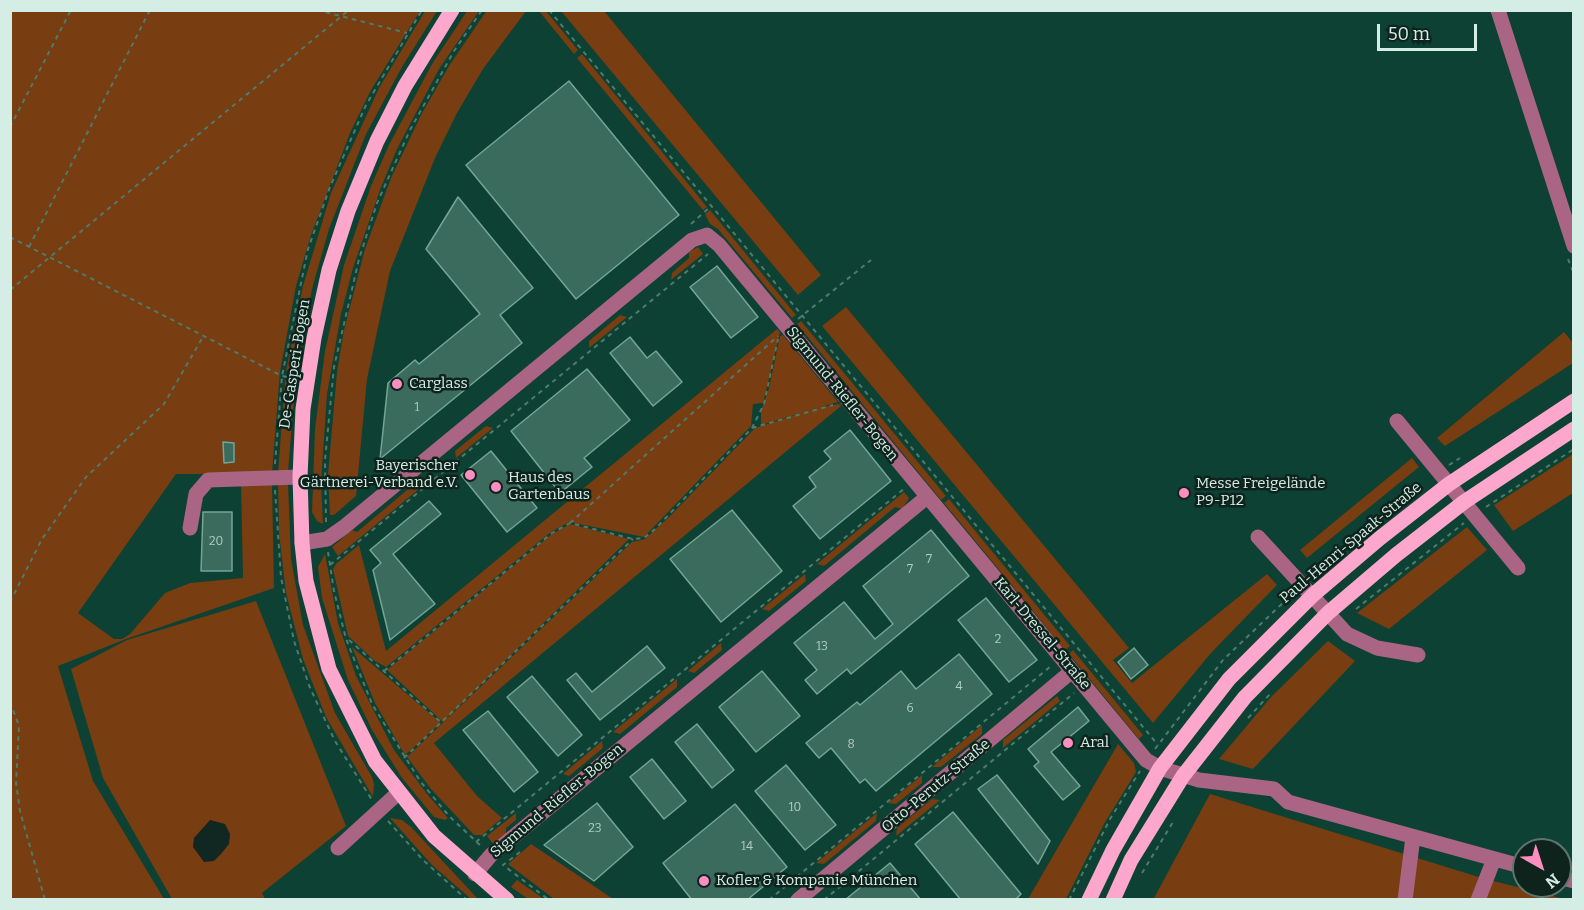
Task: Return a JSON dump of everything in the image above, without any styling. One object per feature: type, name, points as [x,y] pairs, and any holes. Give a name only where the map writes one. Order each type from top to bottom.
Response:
[{"type":"main road","name":"De-Gasperi-Bogen","points":[[452,10],[405,86],[376,141],[348,211],[329,270],[303,409],[300,477],[302,543],[311,604],[328,669],[375,762],[434,836],[507,900]]},
{"type":"main road","name":"Paul-Henri-Spaak-Straße","points":[[1089,900],[1113,849],[1160,768],[1229,680],[1312,595],[1449,484],[1574,401]]},
{"type":"main road","points":[[1113,900],[1131,860],[1183,776],[1245,697],[1333,618],[1396,555],[1464,502],[1574,429]]},
{"type":"street","points":[[1498,10],[1574,246]]},
{"type":"street","points":[[302,543],[327,539],[692,240],[707,235],[719,245]]},
{"type":"street","name":"Sigmund-Riefler-Bogen","points":[[475,874],[506,843],[927,497],[719,245]]},
{"type":"street","points":[[1397,421],[1518,568]]},
{"type":"street","points":[[190,528],[196,494],[208,480],[300,477]]},
{"type":"street","name":"Karl-Dressel-Straße","points":[[927,497],[1146,760],[1160,768]]},
{"type":"street","points":[[1258,537],[1356,640],[1395,653],[1418,655]]},
{"type":"street","name":"Otto-Perutz-Straße","points":[[798,900],[1072,671]]},
{"type":"street","points":[[1160,768],[1210,782],[1274,789],[1288,802],[1512,864]]},
{"type":"street","points":[[338,848],[398,793]]},
{"type":"street","points":[[1405,900],[1413,837]]},
{"type":"street","points":[[1478,900],[1494,859]]},
{"type":"path","points":[[10,126],[71,10]]},
{"type":"path","points":[[29,247],[150,10]]},
{"type":"path","points":[[317,10],[407,33]]},
{"type":"path","points":[[10,290],[349,10]]},
{"type":"path","points":[[422,10],[366,105],[330,187],[308,249],[282,376],[274,478],[281,577],[294,640],[310,688],[335,741],[380,810],[423,860],[467,900]]},
{"type":"path","points":[[482,10],[454,51],[410,130],[377,203],[359,259],[333,376],[325,460],[330,565],[346,639],[372,704],[404,758],[449,816],[485,850]]},
{"type":"path","points":[[549,10],[1139,726],[1158,745]]},
{"type":"path","points":[[698,218],[711,206]]},
{"type":"path","points":[[10,237],[282,376],[308,380]]},
{"type":"path","points":[[330,565],[719,245]]},
{"type":"path","points":[[787,327],[871,260]]},
{"type":"path","points":[[10,602],[42,539],[80,486],[164,404],[204,335]]},
{"type":"path","points":[[384,671],[552,533],[570,523],[778,336],[766,396],[752,428],[656,529],[644,538],[633,539],[570,523]]},
{"type":"path","points":[[752,428],[815,408],[849,402]]},
{"type":"path","points":[[1333,618],[1475,514],[1574,449]]},
{"type":"path","points":[[477,842],[914,481]]},
{"type":"path","points":[[404,758],[633,539]]},
{"type":"path","points":[[346,639],[442,723]]},
{"type":"path","points":[[769,900],[1061,658]]},
{"type":"path","points":[[824,900],[1084,685]]},
{"type":"path","points":[[1243,724],[1275,688]]},
{"type":"path","points":[[10,702],[19,726],[16,783],[20,811],[45,900]]},
{"type":"path","points":[[1141,874],[1177,815]]},
{"type":"path","points":[[503,865],[549,900]]},
{"type":"shaded area","points":[[487,10],[526,11],[483,69],[457,113],[435,158],[390,271],[367,379],[356,496],[334,515],[330,515],[328,474],[337,372],[344,330],[365,249],[391,178],[421,115],[449,66]]},
{"type":"shaded area","points":[[10,11],[420,11],[371,90],[350,133],[311,235],[296,286],[280,372],[272,474],[176,474],[78,613],[114,639],[122,639],[130,634],[165,593],[190,583],[243,578],[241,483],[272,481],[274,588],[126,639],[58,666],[93,781],[164,899],[11,899]]},
{"type":"shaded area","points":[[425,11],[437,11],[402,67],[366,134],[329,229],[312,289],[297,366],[286,371],[303,286],[331,193],[379,88]]},
{"type":"shaded area","points":[[467,11],[479,11],[439,69],[397,149],[353,268],[341,314],[327,394],[321,483],[323,524],[317,521],[312,512],[315,429],[325,351],[344,265],[371,186],[389,145],[432,64]]},
{"type":"shaded area","points":[[539,11],[546,11],[578,50],[574,54]]},
{"type":"shaded area","points":[[561,11],[604,11],[821,275],[798,295]]},
{"type":"shaded area","points":[[582,54],[707,207],[703,210],[577,58]]},
{"type":"shaded area","points":[[710,210],[796,315],[792,318],[718,229],[710,224],[705,214]]},
{"type":"shaded area","points":[[698,247],[703,254],[671,280],[672,273],[689,258],[689,252]]},
{"type":"shaded area","points":[[846,307],[1129,648],[1113,660],[1132,683],[1267,574],[1277,585],[1211,653],[1153,723],[822,326]]},
{"type":"shaded area","points":[[620,315],[627,317],[589,348],[589,341]]},
{"type":"shaded area","points":[[801,321],[946,496],[941,500],[797,324]]},
{"type":"shaded area","points":[[777,329],[780,332],[763,403],[753,404],[751,426],[644,537],[569,522],[551,532],[386,667],[375,661],[348,636],[333,569],[359,545],[386,651]]},
{"type":"shaded area","points":[[1564,332],[1573,343],[1573,363],[1445,446],[1437,438]]},
{"type":"shaded area","points":[[783,335],[838,402],[761,425],[761,411],[769,388],[780,336]]},
{"type":"shaded area","points":[[285,380],[295,387],[288,472],[278,473]]},
{"type":"shaded area","points":[[839,404],[841,406],[434,743],[477,796],[502,818],[482,835],[474,835],[431,789],[407,757],[632,542],[645,539],[670,516],[755,428],[817,408]]},
{"type":"shaded area","points":[[486,426],[493,428],[456,458],[455,451]]},
{"type":"shaded area","points":[[1573,454],[1573,493],[1513,531],[1494,505]]},
{"type":"shaded area","points":[[1412,458],[1419,467],[1307,558],[1300,550]]},
{"type":"shaded area","points":[[278,481],[288,484],[291,559],[303,625],[335,713],[372,777],[373,797],[326,717],[303,659],[286,593],[279,533]]},
{"type":"shaded area","points":[[413,485],[419,489],[338,556],[332,547],[352,530],[357,532]]},
{"type":"shaded area","points":[[904,492],[909,498],[902,509],[895,507],[824,566],[817,564]]},
{"type":"shaded area","points":[[949,499],[1070,646],[1065,650],[944,503]]},
{"type":"shaded area","points":[[570,524],[629,539],[443,722],[387,670],[552,534]]},
{"type":"shaded area","points":[[1467,527],[1487,550],[1389,629],[1357,613]]},
{"type":"shaded area","points":[[325,554],[338,623],[356,676],[394,750],[448,818],[445,820],[434,817],[402,778],[372,730],[348,680],[322,598],[318,567]]},
{"type":"shaded area","points":[[805,574],[806,581],[769,611],[762,609]]},
{"type":"shaded area","points":[[256,601],[346,826],[262,893],[265,899],[172,899],[103,778],[71,669],[127,640]]},
{"type":"shaded area","points":[[1328,641],[1355,661],[1253,769],[1219,759],[1271,697]]},
{"type":"shaded area","points":[[721,643],[722,650],[694,673],[688,671]]},
{"type":"shaded area","points":[[352,647],[441,723],[405,755],[375,703]]},
{"type":"shaded area","points":[[1073,650],[1143,735],[1139,739],[1069,654]]},
{"type":"shaded area","points":[[677,679],[677,687],[620,734],[613,732]]},
{"type":"shaded area","points":[[1057,696],[1060,701],[1003,748],[1003,740]]},
{"type":"shaded area","points":[[982,725],[982,734],[941,767],[932,767]]},
{"type":"shaded area","points":[[602,741],[603,748],[569,776],[563,774]]},
{"type":"shaded area","points":[[1118,744],[1134,763],[1136,772],[1104,824],[1066,899],[1028,899]]},
{"type":"shaded area","points":[[922,775],[922,783],[896,804],[888,803]]},
{"type":"shaded area","points":[[1210,794],[1512,886],[1512,898],[1564,899],[1153,900]]},
{"type":"shaded area","points":[[932,799],[940,800],[896,836],[897,828]]},
{"type":"shaded area","points":[[516,813],[516,820],[506,828],[506,835],[494,845],[487,836]]},
{"type":"shaded area","points":[[877,813],[876,821],[824,864],[816,863]]},
{"type":"shaded area","points":[[390,818],[402,820],[411,827],[478,899],[471,899],[432,865]]},
{"type":"shaded area","points":[[531,844],[613,899],[554,899],[508,864]]},
{"type":"shaded area","points":[[517,880],[544,899],[528,899],[511,887]]},
{"type":"water","points":[[210,820],[225,824],[230,834],[229,844],[214,861],[204,862],[193,847],[194,838]]},
{"type":"building","points":[[569,81],[679,215],[576,299],[466,165]]},
{"type":"building","points":[[458,197],[533,288],[500,315],[522,343],[380,459],[388,383],[415,360],[419,364],[480,314],[426,249]]},
{"type":"building","points":[[717,266],[758,317],[731,338],[690,287]]},
{"type":"building","points":[[630,337],[647,358],[656,351],[682,382],[653,406],[610,353]]},
{"type":"building","points":[[587,369],[630,420],[584,458],[592,467],[560,493],[511,431]]},
{"type":"building","points":[[850,430],[891,481],[820,539],[793,506],[816,487],[809,477],[831,459],[824,451]]},
{"type":"building","points":[[223,442],[234,443],[234,462],[224,463]]},
{"type":"building","name":"Haus des Gartenbaus","points":[[491,451],[537,508],[507,532],[461,475]]},
{"type":"building","points":[[429,501],[441,514],[393,554],[435,604],[390,640],[373,570],[381,563],[370,550]]},
{"type":"building","points":[[732,510],[782,571],[721,622],[670,559]]},
{"type":"building","points":[[203,512],[232,512],[232,571],[201,571]]},
{"type":"building","points":[[931,530],[969,576],[851,674],[847,669],[817,694],[805,680],[817,670],[794,643],[844,602],[875,639],[893,624],[863,586]]},
{"type":"building","points":[[986,598],[1037,660],[1009,682],[958,620]]},
{"type":"building","points":[[647,646],[665,668],[600,720],[567,680],[576,673],[592,692]]},
{"type":"building","points":[[1134,648],[1148,665],[1131,679],[1118,662]]},
{"type":"building","points":[[959,654],[992,694],[876,791],[865,779],[860,783],[831,748],[819,758],[806,743],[857,702],[860,705],[901,671],[916,689]]},
{"type":"building","points":[[762,671],[800,716],[756,752],[719,707]]},
{"type":"building","points":[[532,676],[582,735],[558,756],[507,697]]},
{"type":"building","points":[[1078,707],[1089,721],[1051,752],[1080,786],[1063,800],[1034,766],[1039,762],[1028,749]]},
{"type":"building","points":[[488,711],[538,772],[514,792],[463,730]]},
{"type":"building","points":[[697,724],[734,770],[712,788],[675,742]]},
{"type":"building","points":[[652,759],[686,801],[664,819],[630,777]]},
{"type":"building","points":[[786,765],[836,825],[805,850],[755,791]]},
{"type":"building","points":[[997,775],[1050,841],[1038,864],[978,789]]},
{"type":"building","points":[[597,803],[633,847],[594,881],[544,845]]},
{"type":"building","points":[[735,804],[787,867],[747,900],[692,900],[663,863]]},
{"type":"building","points":[[953,812],[1021,894],[1015,900],[961,900],[915,844]]},
{"type":"building","points":[[890,863],[921,900],[845,900]]},
{"type":"place","name":"Carglass","points":[[397,384]]},
{"type":"place","name":"Bayerischer Gärtnerei-Verband e.V.","points":[[470,475]]},
{"type":"place","name":"Haus des Gartenbaus","points":[[496,487]]},
{"type":"place","name":"Messe Freigelände P9-P12","points":[[1184,493]]},
{"type":"place","name":"Aral","points":[[1068,743]]},
{"type":"place","name":"Kofler & Kompanie München","points":[[704,881]]}]
